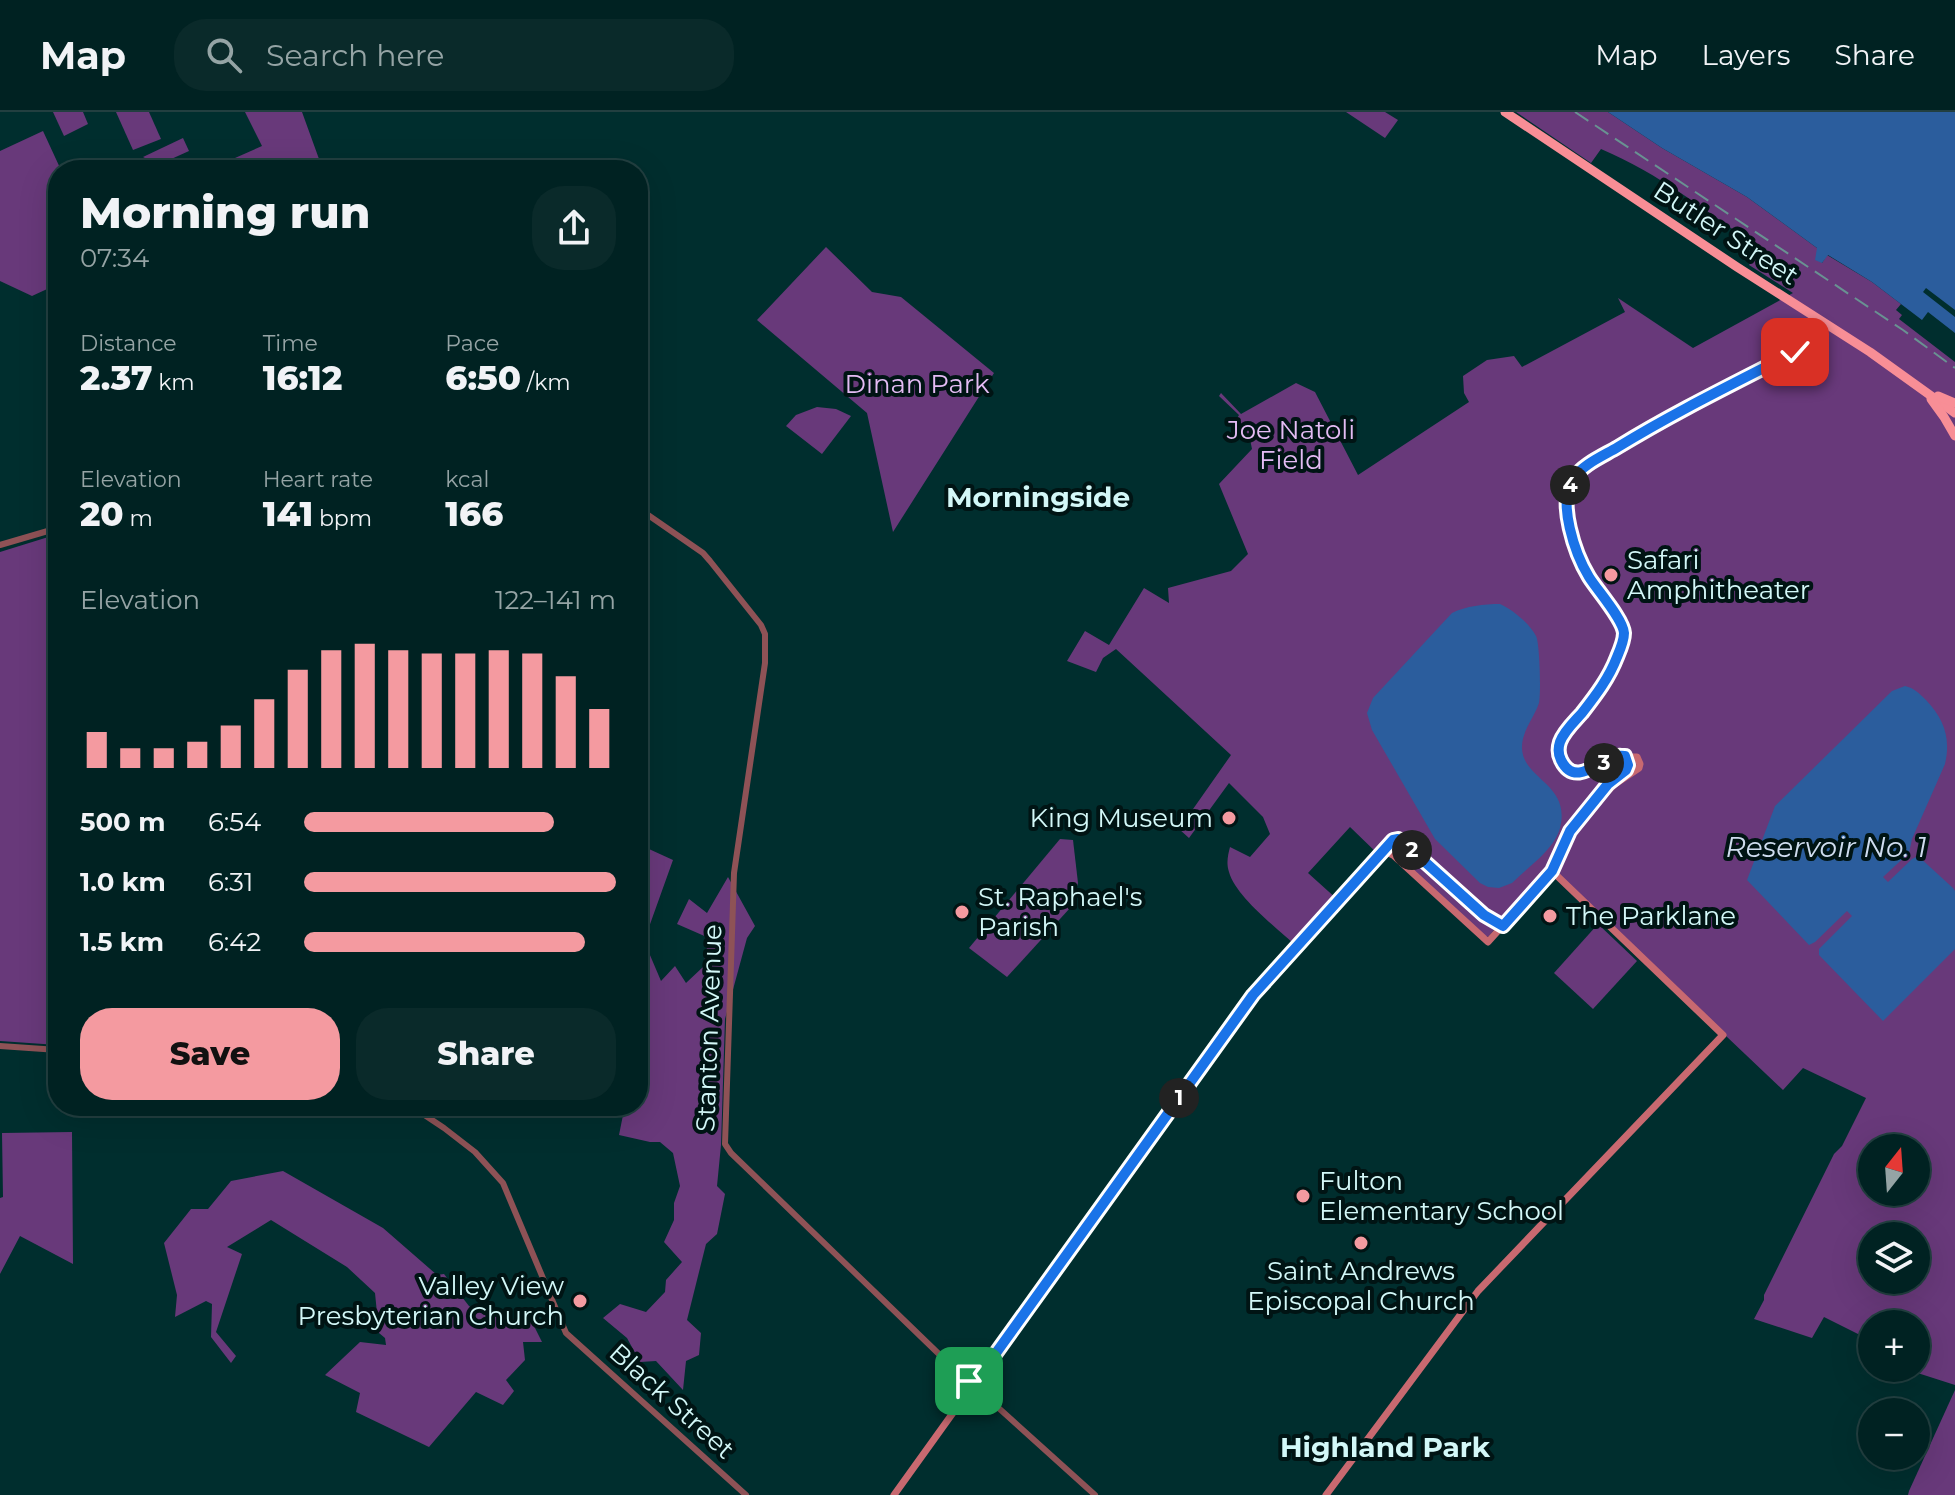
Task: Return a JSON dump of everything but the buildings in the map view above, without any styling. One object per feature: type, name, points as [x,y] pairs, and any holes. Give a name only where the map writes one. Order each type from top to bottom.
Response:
[{"type":"highway","name":"Butler Street","points":[[1505,112],[1924,390]]},
{"type":"highway","points":[[1924,390],[1955,403]]},
{"type":"highway","points":[[1924,390],[1955,413]]},
{"type":"highway","points":[[1924,390],[1955,436]]},
{"type":"main road","points":[[1590,808],[1640,764],[1637,757],[1615,757],[1594,769],[1580,772],[1566,767],[1560,759],[1561,741],[1611,671],[1624,636],[1621,624],[1584,568],[1569,523],[1568,489],[1574,478],[1591,463],[1682,410],[1795,352],[1822,322]]},
{"type":"main road","points":[[1381,853],[1393,855],[1488,942],[1552,871],[1568,834],[1608,784],[1627,767],[1625,756]]},
{"type":"main road","points":[[894,1495],[1253,995],[1393,840],[1404,843],[1484,915],[1503,926]]},
{"type":"main road","points":[[1326,1495],[1478,1291],[1723,1035],[1552,871]]},
{"type":"street","name":"Stanton Avenue","points":[[648,515],[703,553],[765,634],[765,663],[734,873],[725,1144],[973,1385],[1095,1495]]},
{"type":"street","points":[[0,545],[48,531]]},
{"type":"street","points":[[0,1046],[48,1049]]},
{"type":"street","name":"Black Street","points":[[426,1116],[475,1152],[503,1183],[566,1333],[746,1495]]},
{"type":"green space","points":[[53,112],[83,112],[88,124],[64,136]]},
{"type":"green space","points":[[116,112],[149,112],[161,139],[133,150]]},
{"type":"green space","points":[[245,112],[302,112],[319,160],[235,158],[262,146]]},
{"type":"green space","points":[[1346,112],[1385,112],[1398,120],[1385,138]]},
{"type":"green space","name":"Joe Natoli Field","points":[[1516,112],[1608,112],[1662,148],[1747,197],[1817,248],[1822,263],[1827,255],[1872,282],[1901,304],[1896,310],[1902,315],[1899,319],[1955,362],[1955,1385],[1930,1377],[1930,1310],[1858,1310],[1858,1334],[1824,1317],[1812,1338],[1754,1319],[1834,1154],[1842,1146],[1866,1098],[1803,1068],[1783,1090],[1552,871],[1503,926],[1396,839],[1379,855],[1350,827],[1308,873],[1338,900],[1296,946],[1248,902],[1233,882],[1227,862],[1230,847],[1250,857],[1270,834],[1263,817],[1229,783],[1189,838],[1179,829],[1231,755],[1116,649],[1103,658],[1096,672],[1067,661],[1085,631],[1109,645],[1144,588],[1169,603],[1168,588],[1231,571],[1248,554],[1219,484],[1252,449],[1250,439],[1232,427],[1239,415],[1219,396],[1221,393],[1241,414],[1296,383],[1315,392],[1358,475],[1469,402],[1464,393],[1463,376],[1487,360],[1514,356],[1522,367],[1625,312],[1618,298],[1693,348],[1793,293],[1749,265],[1759,248],[1682,194],[1601,149],[1591,163]]},
{"type":"green space","points":[[43,131],[56,160],[48,160],[48,289],[32,296],[0,281],[0,151]]},
{"type":"green space","points":[[183,138],[189,151],[169,160],[143,157]]},
{"type":"green space","name":"Dinan Park","points":[[826,247],[872,292],[901,297],[994,373],[893,532],[867,413],[757,320]]},
{"type":"green space","points":[[817,407],[836,409],[851,416],[822,454],[786,426],[796,415]]},
{"type":"green space","points":[[48,537],[48,1044],[0,1041],[0,552]]},
{"type":"green space","points":[[1060,839],[1073,840],[1078,883],[1070,908],[1007,977],[969,948]]},
{"type":"green space","points":[[1399,843],[1494,926],[1488,937],[1395,854],[1392,850]]},
{"type":"green space","points":[[648,849],[673,860],[648,930]]},
{"type":"green space","points":[[728,877],[755,926],[747,938],[725,1019],[717,1186],[725,1194],[717,1234],[706,1244],[687,1320],[701,1333],[699,1355],[686,1361],[683,1390],[656,1361],[640,1362],[627,1338],[603,1318],[620,1304],[646,1312],[665,1292],[666,1280],[682,1262],[664,1242],[674,1220],[674,1203],[680,1186],[673,1153],[660,1142],[619,1135],[623,1116],[648,1116],[648,950],[661,981],[675,966],[686,983],[703,967],[709,938],[677,924],[689,899],[707,913]]},
{"type":"green space","points":[[1598,924],[1637,961],[1593,1009],[1554,973]]},
{"type":"green space","points":[[72,1132],[73,1264],[20,1236],[0,1274],[2,1133]]},
{"type":"green space","points":[[283,1171],[383,1228],[437,1275],[444,1274],[469,1306],[485,1315],[532,1322],[542,1342],[523,1342],[525,1360],[506,1380],[514,1391],[503,1405],[476,1392],[429,1447],[356,1412],[360,1393],[325,1375],[360,1342],[386,1345],[385,1338],[379,1333],[375,1293],[347,1267],[271,1220],[227,1247],[242,1254],[216,1332],[236,1356],[231,1363],[211,1337],[212,1304],[206,1301],[175,1317],[177,1295],[164,1243],[191,1209],[208,1209],[231,1181]]},
{"type":"green space","points":[[1955,1390],[1955,1495],[1908,1495],[1919,1470],[1930,1470],[1930,1445]]},
{"type":"water","points":[[1608,112],[1955,112],[1955,310],[1926,288],[1923,292],[1955,317],[1955,333],[1928,312],[1922,320],[1872,282],[1828,255],[1822,263],[1815,260],[1817,248],[1747,197],[1662,148]]},
{"type":"water","points":[[1500,604],[1525,622],[1536,636],[1540,669],[1539,703],[1526,731],[1522,749],[1530,768],[1559,801],[1562,813],[1557,836],[1546,851],[1512,883],[1499,888],[1480,883],[1435,839],[1372,730],[1367,713],[1373,698],[1452,613],[1475,606]]},
{"type":"water","name":"Reservoir No. 1","points":[[1905,686],[1919,693],[1937,714],[1946,737],[1947,755],[1909,853],[1883,877],[1888,882],[1918,856],[1953,888],[1955,949],[1883,1021],[1819,955],[1819,949],[1852,916],[1847,911],[1809,945],[1747,880],[1775,806],[1892,691]]},
{"type":"railway","points":[[1575,112],[1903,330],[1955,368]]},
{"type":"place","name":"Safari Amphitheater","points":[[1611,575]]},
{"type":"place","name":"King Museum","points":[[1229,818]]},
{"type":"place","name":"St. Raphael's Parish","points":[[962,912]]},
{"type":"place","name":"The Parklane","points":[[1550,916]]},
{"type":"place","name":"Fulton Elementary School","points":[[1303,1196]]},
{"type":"place","name":"Saint Andrews Episcopal Church","points":[[1361,1243]]},
{"type":"place","name":"Valley View Presbyterian Church","points":[[580,1301]]},
{"type":"district","name":"Morningside","points":[[1038,497]]},
{"type":"district","name":"Highland Park","points":[[1385,1447]]},
{"type":"route","points":[[969,1381],[973,1385],[1253,995],[1393,840],[1404,843],[1484,915],[1503,926],[1552,871],[1570,831],[1608,784],[1628,765],[1625,756],[1619,756],[1589,771],[1576,772],[1566,767],[1559,755],[1559,746],[1565,734],[1611,671],[1624,636],[1621,624],[1581,561],[1566,507],[1570,485],[1581,470],[1630,440],[1795,352]]}]
